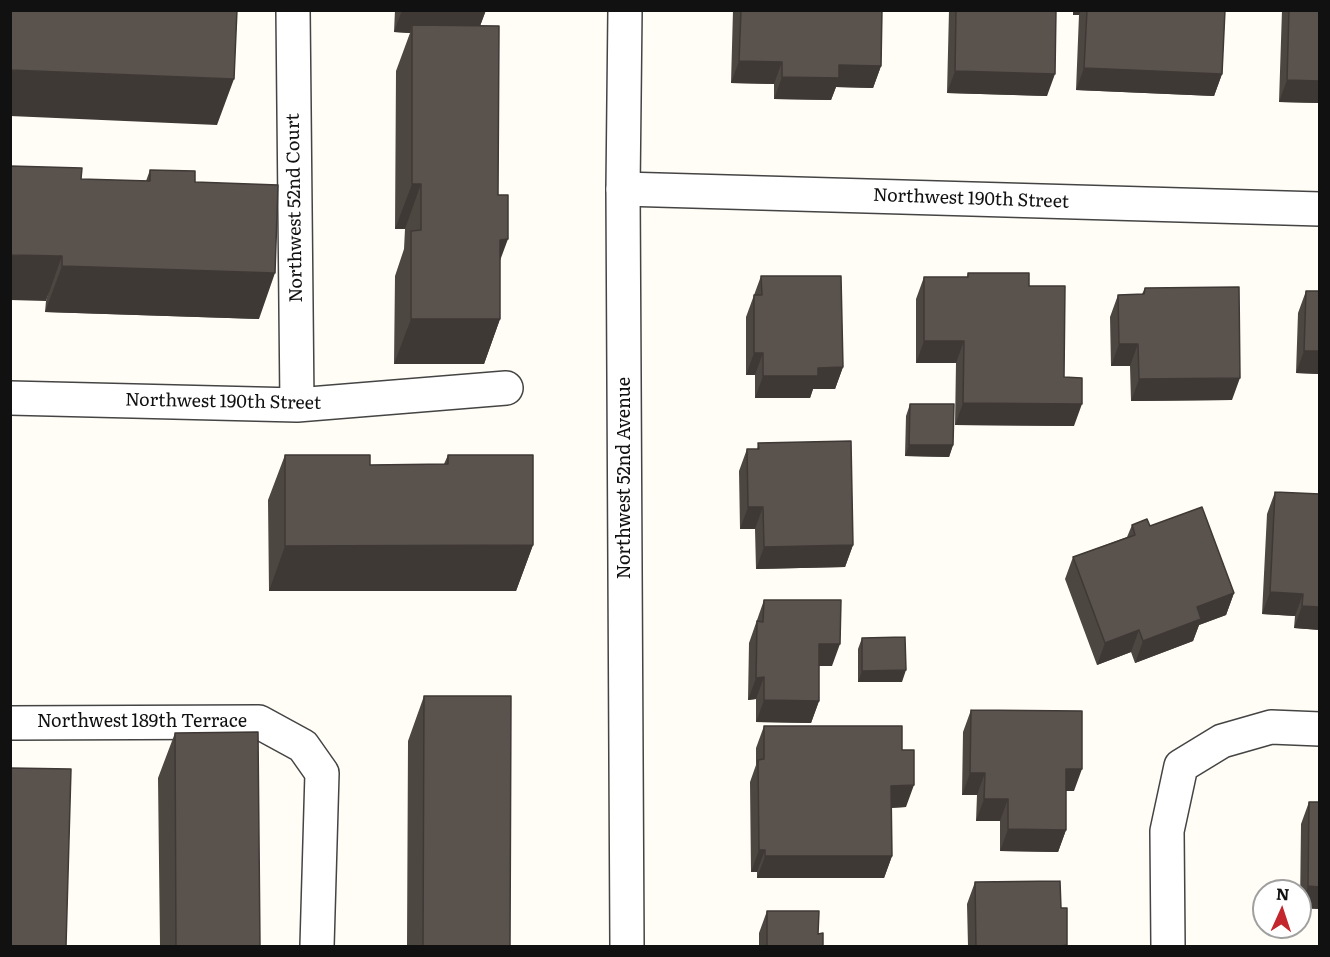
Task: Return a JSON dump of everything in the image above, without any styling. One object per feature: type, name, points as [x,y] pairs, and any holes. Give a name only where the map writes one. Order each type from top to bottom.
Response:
[{"type":"street","name":"Northwest 52nd Court","points":[[293,10],[297,405]]},
{"type":"street","name":"Northwest 52nd Avenue","points":[[625,10],[623,189],[627,946]]},
{"type":"street","name":"Northwest 190th Street","points":[[623,189],[1320,209]]},
{"type":"street","name":"Northwest 190th Street","points":[[10,398],[297,405],[506,388]]},
{"type":"street","name":"Northwest 189th Terrace","points":[[10,723],[259,722],[303,746],[322,773],[317,946]]},
{"type":"street","points":[[1168,946],[1167,831],[1181,766],[1222,741],[1271,727],[1320,729]]},
{"type":"building","points":[[10,10],[237,10],[234,79],[10,70]]},
{"type":"building","points":[[741,10],[882,10],[881,66],[839,65],[839,78],[782,77],[782,62],[739,61]]},
{"type":"building","points":[[956,10],[1056,10],[1055,74],[955,71]]},
{"type":"building","points":[[1087,10],[1225,10],[1222,74],[1084,68]]},
{"type":"building","points":[[1289,10],[1320,10],[1320,81],[1287,80]]},
{"type":"building","points":[[412,25],[499,26],[498,195],[508,195],[508,239],[500,240],[500,319],[411,319],[411,231],[421,230],[421,184],[412,184]]},
{"type":"building","points":[[10,166],[82,168],[81,179],[150,181],[150,170],[195,171],[195,182],[278,185],[275,273],[62,266],[62,256],[10,255]]},
{"type":"building","points":[[968,273],[1029,273],[1029,286],[1065,286],[1064,377],[1082,378],[1082,404],[963,403],[964,341],[924,341],[924,277],[968,277]]},
{"type":"building","points":[[761,276],[841,276],[843,367],[818,368],[818,376],[763,376],[763,353],[754,353],[754,295],[762,295]]},
{"type":"building","points":[[1239,287],[1240,378],[1139,379],[1138,344],[1119,344],[1118,295],[1144,294],[1145,288]]},
{"type":"building","points":[[1306,291],[1320,291],[1320,351],[1304,351]]},
{"type":"building","points":[[910,404],[954,404],[953,445],[909,445]]},
{"type":"building","points":[[851,441],[853,545],[764,547],[763,507],[748,507],[747,449],[759,449],[758,443]]},
{"type":"building","points":[[285,455],[370,455],[370,465],[448,464],[448,455],[533,455],[533,545],[285,546]]},
{"type":"building","points":[[1275,492],[1320,494],[1320,607],[1302,606],[1303,594],[1270,592]]},
{"type":"building","points":[[1202,507],[1234,593],[1197,607],[1201,619],[1143,641],[1139,630],[1105,643],[1073,557],[1135,535],[1132,525],[1147,519],[1150,526]]},
{"type":"building","points":[[764,600],[841,600],[840,644],[819,644],[819,701],[764,700],[764,677],[756,678],[757,621],[763,622]]},
{"type":"building","points":[[905,637],[906,670],[862,671],[862,638]]},
{"type":"building","points":[[424,696],[511,696],[510,946],[423,946]]},
{"type":"building","points":[[971,710],[1082,711],[1082,769],[1066,769],[1066,830],[1008,829],[1008,799],[984,799],[985,773],[970,773]]},
{"type":"building","points":[[764,726],[902,726],[902,750],[914,750],[914,785],[891,786],[892,856],[765,856],[765,850],[759,850],[758,760],[764,759]]},
{"type":"building","points":[[258,732],[260,946],[176,946],[175,733]]},
{"type":"building","points":[[10,768],[71,769],[66,946],[10,946]]},
{"type":"building","points":[[1309,802],[1320,802],[1320,887],[1312,886],[1312,879],[1308,879]]},
{"type":"building","points":[[1060,881],[1061,908],[1067,908],[1067,945],[976,946],[975,882]]},
{"type":"building","points":[[767,911],[819,911],[818,934],[823,933],[823,946],[767,946]]}]
